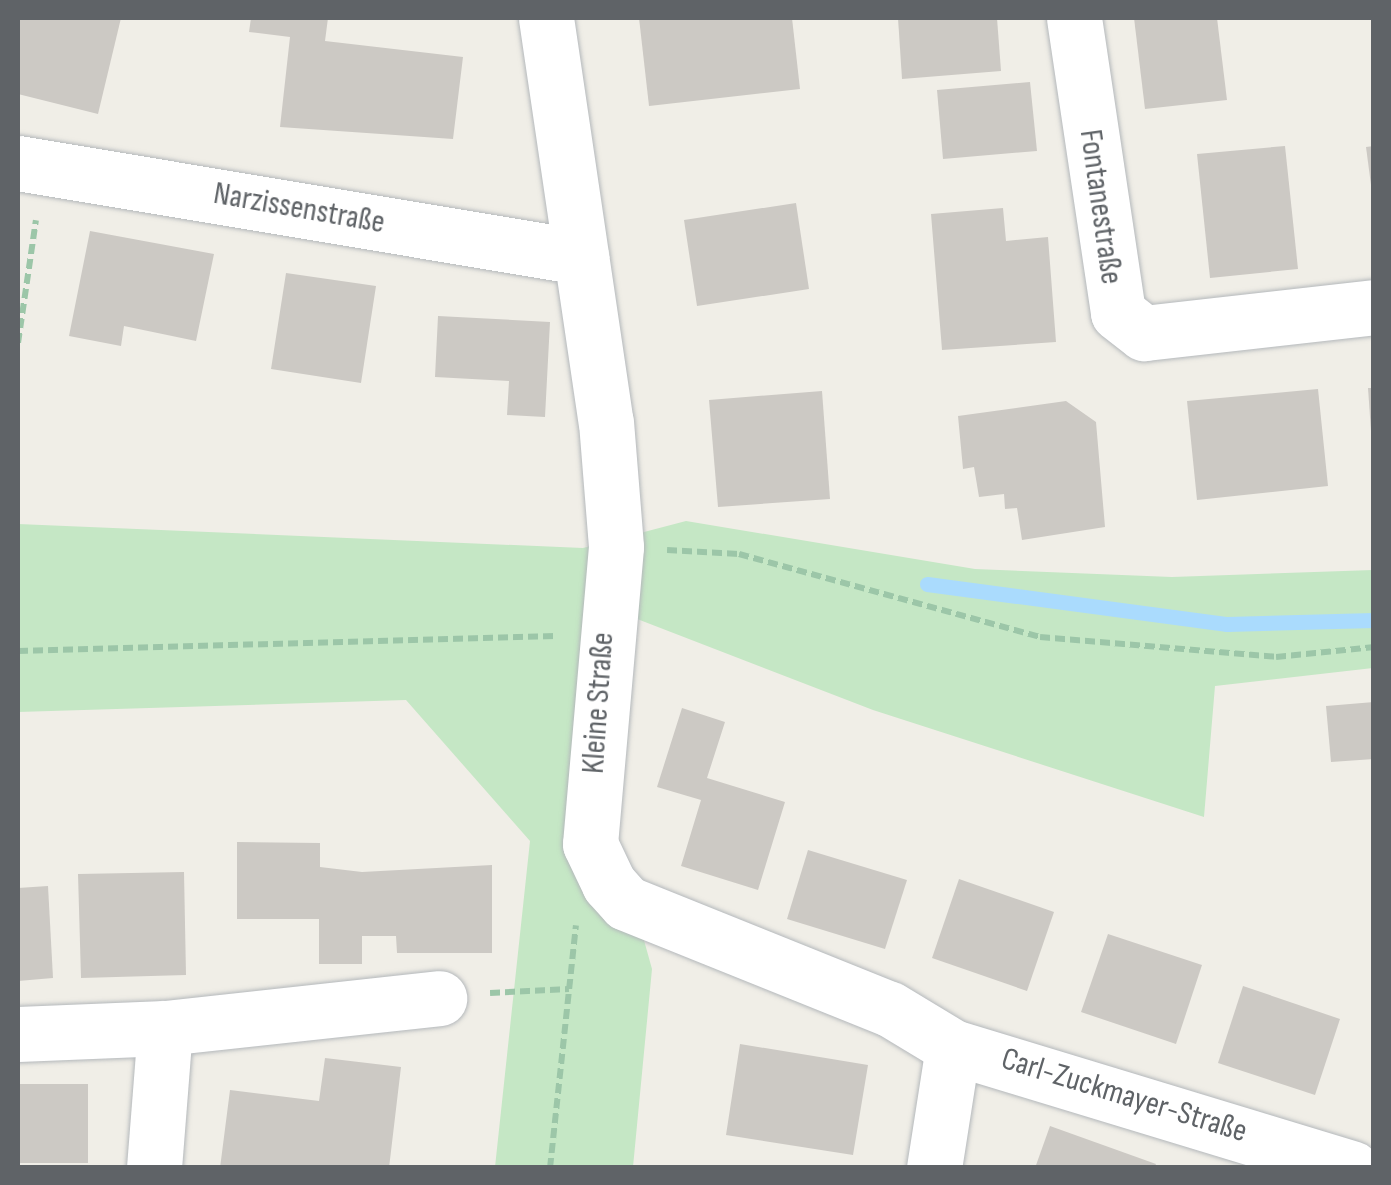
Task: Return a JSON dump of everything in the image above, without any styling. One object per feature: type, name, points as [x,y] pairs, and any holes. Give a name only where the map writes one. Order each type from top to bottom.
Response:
[{"type":"street","name":"Kleine Straße","points":[[546,18],[581,257],[616,548],[602,643],[590,844],[617,893],[890,1008],[953,1047]]},
{"type":"street","name":"Fontanestraße","points":[[1074,18],[1118,313],[1144,333],[1374,307]]},
{"type":"street","name":"Narzissenstraße","points":[[31,164],[581,257]]},
{"type":"street","points":[[18,1034],[165,1028],[438,998]]},
{"type":"street","points":[[154,1168],[165,1028]]},
{"type":"street","points":[[934,1168],[953,1047]]},
{"type":"street","name":"Carl-Zuckmayer-Straße","points":[[953,1047],[1352,1168]]},
{"type":"path","points":[[18,343],[31,164]]},
{"type":"path","points":[[616,548],[739,554],[1040,638],[1276,657],[1374,647]]},
{"type":"path","points":[[18,651],[553,636],[602,643]]},
{"type":"path","points":[[438,998],[568,989]]},
{"type":"path","points":[[550,1168],[567,1000]]},
{"type":"green space","points":[[686,521],[975,569],[1172,577],[1373,570],[1373,668],[1215,686],[1204,817],[873,710],[632,617],[617,843],[652,969],[633,1167],[495,1167],[530,841],[406,700],[18,712],[18,524],[583,548]]},
{"type":"building","points":[[18,18],[121,18],[98,114],[18,94]]},
{"type":"building","points":[[251,18],[328,18],[325,41],[463,57],[453,139],[280,127],[290,37],[249,32]]},
{"type":"building","points":[[639,18],[792,18],[800,89],[649,106]]},
{"type":"building","points":[[898,18],[997,18],[1001,71],[902,79]]},
{"type":"building","points":[[1134,18],[1217,18],[1227,100],[1145,109]]},
{"type":"building","points":[[1030,82],[1037,151],[943,159],[937,90]]},
{"type":"building","points":[[1285,146],[1298,269],[1210,278],[1197,154]]},
{"type":"building","points":[[1374,146],[1374,185],[1371,185],[1366,147]]},
{"type":"building","points":[[796,203],[809,289],[697,306],[684,220]]},
{"type":"building","points":[[1003,208],[1006,241],[1048,237],[1056,342],[942,350],[931,214]]},
{"type":"building","points":[[90,231],[214,254],[196,341],[124,326],[121,346],[69,336]]},
{"type":"building","points":[[286,273],[376,286],[361,383],[271,369]]},
{"type":"building","points":[[438,316],[550,322],[545,417],[507,415],[509,381],[435,377]]},
{"type":"building","points":[[1368,388],[1374,388],[1374,431],[1371,431]]},
{"type":"building","points":[[1318,389],[1328,486],[1197,500],[1187,401]]},
{"type":"building","points":[[822,391],[830,499],[718,507],[709,400]]},
{"type":"building","points":[[1066,401],[1096,422],[1105,527],[1022,540],[1017,508],[1005,509],[1004,494],[979,497],[974,467],[963,469],[958,416]]},
{"type":"building","points":[[1374,702],[1374,759],[1331,762],[1326,706]]},
{"type":"building","points":[[682,708],[725,722],[707,778],[785,802],[758,890],[681,866],[701,800],[657,787]]},
{"type":"building","points":[[237,842],[320,843],[320,867],[362,872],[492,865],[492,953],[397,953],[396,936],[362,936],[362,964],[319,964],[319,919],[237,919]]},
{"type":"building","points":[[808,850],[907,880],[885,949],[787,919]]},
{"type":"building","points":[[184,872],[186,975],[81,978],[78,874]]},
{"type":"building","points":[[959,879],[1054,912],[1027,991],[932,958]]},
{"type":"building","points":[[48,886],[53,978],[18,981],[18,888]]},
{"type":"building","points":[[1108,934],[1202,965],[1176,1044],[1081,1012]]},
{"type":"building","points":[[1243,986],[1340,1019],[1315,1095],[1218,1063]]},
{"type":"building","points":[[740,1044],[868,1065],[853,1155],[726,1135]]},
{"type":"building","points":[[325,1058],[401,1067],[389,1168],[220,1168],[230,1090],[319,1101]]},
{"type":"building","points":[[18,1084],[88,1084],[88,1163],[18,1163]]},
{"type":"building","points":[[1050,1126],[1156,1164],[1154,1168],[1035,1168]]},
{"type":"waterway","points":[[927,584],[1227,624],[1374,620]]}]
